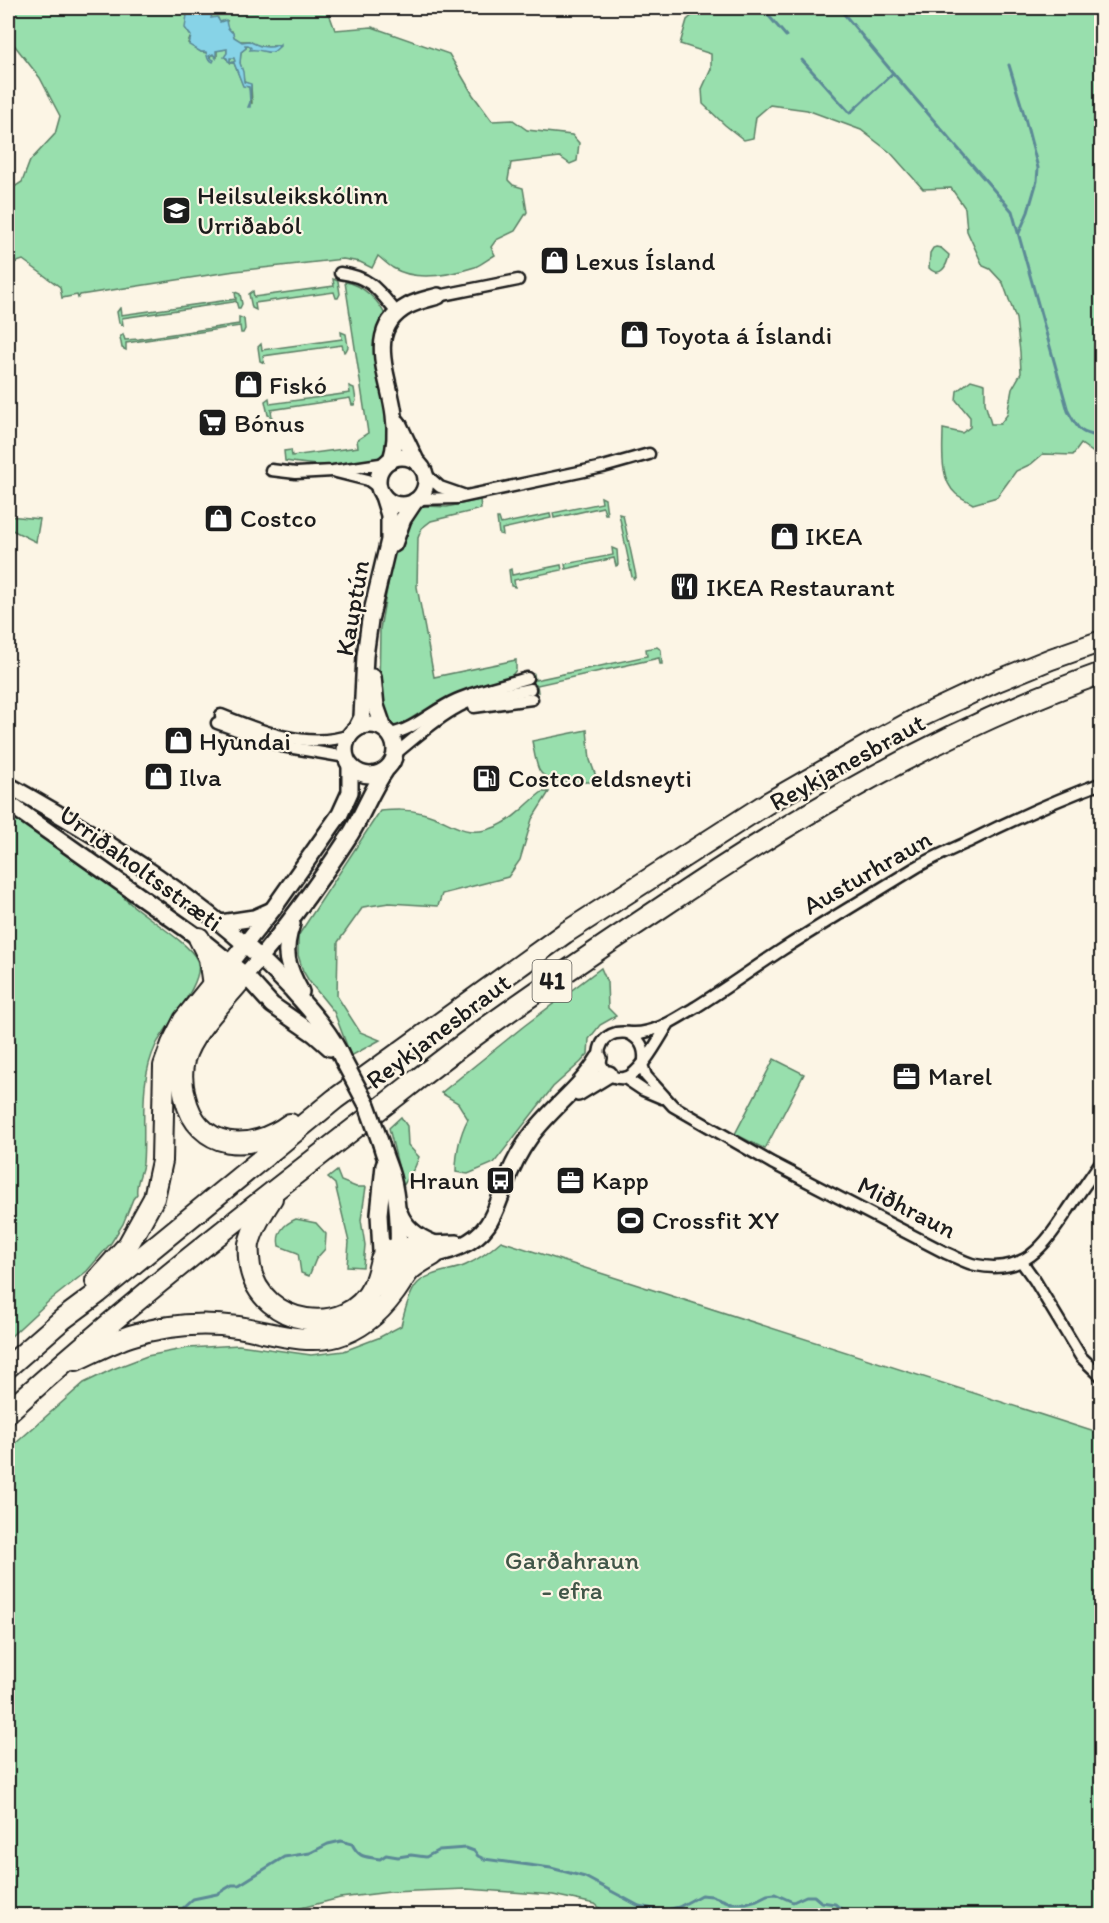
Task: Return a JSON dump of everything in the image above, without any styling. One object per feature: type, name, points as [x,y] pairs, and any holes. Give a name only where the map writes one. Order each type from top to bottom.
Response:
[{"type":"highway","name":"Reykjanesbraut","points":[[8,1367],[63,1319],[335,1099],[565,933],[816,774],[918,718],[1051,659],[1101,641]]},
{"type":"highway","name":"Reykjanesbraut","points":[[8,1412],[54,1370],[185,1260],[458,1048],[531,995],[706,876],[858,784],[930,746],[985,719],[1101,673]]},
{"type":"highway","points":[[199,938],[209,958],[213,985]]},
{"type":"highway","points":[[238,969],[196,1035],[183,1063],[182,1086],[192,1117],[219,1139],[247,1144],[272,1136],[400,1045],[419,1038]]},
{"type":"highway","points":[[63,1319],[128,1245],[154,1198],[162,1161],[164,1066],[172,1044],[184,1020],[213,985],[238,969]]},
{"type":"highway","points":[[279,1188],[254,1230],[249,1243],[251,1269],[256,1285],[275,1308],[288,1315],[306,1320],[339,1315],[360,1303],[367,1295],[373,1287],[389,1250]]},
{"type":"highway","points":[[384,1305],[390,1286],[389,1250]]},
{"type":"highway","points":[[54,1370],[129,1336],[167,1327],[195,1324],[229,1326],[283,1336],[325,1339],[357,1328],[374,1315],[392,1296],[408,1273],[434,1250]]},
{"type":"street","points":[[340,273],[363,278],[373,285],[397,313],[409,305],[438,296],[518,280]]},
{"type":"street","name":"Kauptún","points":[[238,969],[246,945],[326,836],[350,792],[346,741],[362,717],[365,656],[370,620],[389,540],[389,515],[381,492],[379,474],[389,461],[396,443],[394,413],[382,352],[382,341],[389,323],[397,313]]},
{"type":"street","name":"Kauptún","points":[[394,413],[421,468],[425,484],[403,519],[395,541],[378,621],[373,688],[376,706],[395,747],[395,754]]},
{"type":"street","name":"Kauptún","points":[[333,471],[368,480],[394,504],[401,505],[416,500],[463,496],[593,469],[649,454]]},
{"type":"street","name":"Kauptún","points":[[272,470],[296,473],[333,471],[400,458],[409,459],[440,487],[463,496]]},
{"type":"street","points":[[343,1060],[314,1034],[272,1005],[238,969],[261,958],[295,915],[351,834],[378,781],[390,765],[395,754],[431,724],[458,706],[530,689],[457,699],[405,730],[387,731],[370,725],[328,740],[297,739],[219,719],[282,746],[348,762],[356,771],[371,776],[385,771]]},
{"type":"street","name":"Austurhraun","points":[[565,1101],[599,1058],[604,1040],[615,1033],[650,1030],[669,1023],[917,867],[1030,812],[1101,783]]},
{"type":"street","name":"Urriðaholtsstræti","points":[[8,785],[123,853],[221,923],[246,945]]},
{"type":"street","name":"Urriðaholtsstræti","points":[[8,803],[199,938],[238,969]]},
{"type":"street","points":[[221,923],[254,918],[273,909]]},
{"type":"street","points":[[295,915],[288,936],[286,955],[293,978],[313,1013],[338,1049],[367,1106],[392,1177],[400,1216],[410,1230],[434,1250]]},
{"type":"street","points":[[246,945],[313,1013]]},
{"type":"street","name":"Austurhraun","points":[[625,1078],[635,1074],[669,1023]]},
{"type":"street","points":[[628,1033],[642,1045],[643,1063]]},
{"type":"street","points":[[599,1058],[609,1074],[625,1078]]},
{"type":"street","name":"Miðhraun","points":[[643,1063],[646,1076],[673,1106],[772,1163],[946,1253],[973,1264],[1011,1265],[1034,1254],[1047,1242],[1101,1160]]},
{"type":"street","name":"Austurhraun","points":[[389,1250],[434,1250],[446,1253],[480,1234],[491,1221],[510,1171],[529,1138],[551,1112],[609,1074]]},
{"type":"street","name":"Miðhraun","points":[[625,1078],[643,1090],[665,1099]]},
{"type":"street","points":[[382,1149],[384,1178],[380,1214],[389,1250]]},
{"type":"street","points":[[389,1250],[396,1203]]},
{"type":"street","points":[[1021,1262],[1034,1279],[1077,1352],[1101,1377]]},
{"type":"green space","points":[[8,8],[181,8],[187,15],[186,30],[191,36],[188,43],[201,52],[208,53],[210,58],[211,54],[217,57],[217,50],[227,49],[225,57],[230,62],[230,58],[234,58],[235,61],[232,63],[243,85],[249,87],[252,104],[251,85],[244,82],[240,63],[241,52],[246,48],[245,45],[268,52],[280,46],[258,46],[249,41],[240,41],[225,25],[227,21],[219,22],[218,18],[211,18],[203,8],[327,8],[335,30],[372,27],[449,54],[473,95],[492,121],[513,120],[527,130],[572,135],[579,143],[577,161],[570,164],[560,157],[511,163],[508,180],[513,185],[523,188],[527,212],[515,231],[496,240],[491,247],[495,255],[478,266],[465,270],[444,275],[412,275],[393,268],[378,256],[372,268],[360,262],[343,259],[235,271],[80,295],[78,298],[77,295],[62,298],[60,287],[23,260],[8,265],[8,191],[22,182],[30,161],[55,134],[60,116],[40,78],[8,37]]},
{"type":"green space","points":[[686,8],[1101,8],[1101,458],[1081,444],[1073,455],[1043,454],[1031,464],[1016,471],[997,497],[973,504],[956,494],[944,472],[943,429],[962,433],[970,427],[970,417],[956,400],[957,391],[971,380],[985,384],[985,403],[991,424],[1000,424],[1007,415],[1012,389],[1021,373],[1016,319],[1003,283],[990,269],[983,266],[967,231],[965,208],[951,188],[923,189],[891,153],[861,130],[807,110],[770,105],[756,117],[753,138],[744,140],[703,104],[702,89],[711,69],[711,54],[680,44],[687,20],[695,13]]},
{"type":"green space","points":[[936,247],[949,255],[945,267],[940,272],[929,268],[930,253]]},
{"type":"green space","points":[[333,279],[338,281],[340,294],[338,298],[334,292],[255,303],[256,310],[252,308],[249,294],[253,291],[254,297],[334,286]]},
{"type":"green space","points":[[345,282],[358,286],[370,295],[380,306],[386,318],[391,425],[387,452],[379,459],[354,465],[339,466],[285,461],[284,451],[291,450],[292,456],[358,447],[357,440],[368,433]]},
{"type":"green space","points":[[235,292],[240,294],[242,304],[240,308],[236,301],[122,318],[123,325],[119,323],[117,312],[120,308],[121,315],[236,299]]},
{"type":"green space","points":[[239,317],[244,319],[243,333],[241,333],[240,326],[126,343],[126,350],[122,348],[120,337],[123,334],[125,340],[139,339],[239,324]]},
{"type":"green space","points":[[341,332],[346,334],[348,347],[344,352],[342,345],[263,356],[264,363],[260,361],[258,347],[261,344],[262,350],[342,339]]},
{"type":"green space","points":[[349,386],[354,388],[356,401],[354,405],[350,398],[271,410],[272,417],[268,415],[265,401],[269,398],[270,404],[350,393]]},
{"type":"green space","points":[[601,497],[605,499],[607,514],[603,507],[554,518],[553,513],[602,503]]},
{"type":"green space","points":[[480,500],[481,509],[431,521],[422,528],[418,538],[417,587],[434,677],[516,660],[516,670],[510,678],[459,693],[436,703],[399,726],[392,726],[386,722],[379,690],[380,629],[397,544],[413,508],[447,507]]},
{"type":"green space","points":[[550,514],[551,518],[502,529],[503,535],[499,534],[497,518],[501,524]]},
{"type":"green space","points":[[619,514],[623,515],[636,576],[634,579],[632,577]]},
{"type":"green space","points":[[8,516],[40,519],[36,542],[8,528]]},
{"type":"green space","points":[[612,548],[617,550],[618,565],[616,566],[614,558],[566,569],[565,564],[613,555]]},
{"type":"green space","points":[[561,565],[562,570],[514,580],[515,587],[511,586],[509,570],[511,569],[512,575]]},
{"type":"green space","points":[[657,647],[661,650],[662,664],[659,658],[537,685],[538,692],[533,690],[531,677],[534,674],[535,680],[647,656],[646,649]]},
{"type":"green space","points":[[587,730],[590,760],[597,779],[594,782],[564,782],[543,775],[538,767],[532,741]]},
{"type":"green space","points":[[542,792],[549,792],[532,819],[520,860],[508,877],[442,894],[438,906],[389,903],[363,907],[338,942],[337,996],[360,1032],[380,1040],[351,1056],[334,1012],[303,971],[298,955],[298,936],[380,811],[417,812],[433,816],[458,828],[486,830],[504,823]]},
{"type":"green space","points":[[8,809],[188,938],[198,951],[162,922],[124,898],[184,945],[197,960],[199,969],[191,990],[161,1036],[150,1059],[145,1088],[142,1167],[137,1194],[123,1224],[111,1243],[87,1271],[48,1302],[8,1339],[8,824],[15,828],[8,821]]},
{"type":"green space","points":[[601,968],[607,982],[608,1008],[616,1016],[600,1025],[589,1039],[588,1054],[553,1087],[494,1163],[468,1174],[456,1172],[459,1145],[468,1119],[458,1103],[441,1093]]},
{"type":"green space","points":[[774,1059],[804,1074],[765,1149],[735,1134]]},
{"type":"green space","points":[[401,1117],[407,1126],[408,1145],[419,1157],[403,1186],[389,1128]]},
{"type":"green space","points":[[337,1171],[341,1181],[356,1187],[366,1187],[361,1220],[365,1245],[363,1267],[347,1266],[349,1242],[335,1184],[328,1178]]},
{"type":"green space","points":[[296,1219],[316,1223],[326,1234],[325,1249],[316,1259],[309,1276],[301,1273],[298,1253],[279,1246],[278,1241],[282,1230]]},
{"type":"green space","name":"Garðahraun - efra","points":[[501,1241],[1101,1434],[1101,1915],[753,1916],[747,1913],[746,1916],[619,1916],[606,1913],[595,1904],[553,1895],[467,1889],[390,1892],[340,1898],[274,1915],[8,1915],[8,1450],[84,1383],[147,1356],[188,1348],[239,1345],[311,1355],[344,1351],[378,1338],[401,1326],[409,1297],[423,1279],[471,1263]]},
{"type":"water","points":[[181,8],[203,8],[212,14],[211,18],[217,17],[220,22],[226,20],[234,37],[242,42],[249,41],[266,47],[280,44],[273,52],[250,50],[248,45],[245,45],[246,48],[241,52],[240,63],[244,82],[251,84],[250,107],[248,107],[249,87],[243,86],[234,63],[231,63],[235,61],[234,58],[230,58],[230,62],[224,57],[227,49],[216,51],[216,58],[213,54],[209,56],[214,60],[213,62],[208,59],[206,52],[201,52],[189,45],[191,36],[185,28],[187,15]]},
{"type":"waterway","points":[[762,8],[786,36]]},
{"type":"waterway","points":[[839,8],[1012,211],[1068,411],[1080,430],[1102,437]]},
{"type":"waterway","points":[[802,60],[850,113],[893,73]]},
{"type":"waterway","points":[[1009,65],[1038,168],[1037,181],[1028,212],[1019,233]]},
{"type":"waterway","points":[[158,1916],[166,1911],[182,1909],[193,1899],[217,1894],[232,1885],[239,1885],[284,1857],[310,1853],[328,1844],[341,1841],[352,1844],[363,1856],[380,1859],[386,1855],[426,1857],[439,1850],[466,1848],[484,1859],[551,1868],[585,1877],[639,1906],[663,1911],[679,1907],[701,1895],[712,1896],[731,1903],[746,1903],[775,1894],[793,1902],[806,1896],[814,1896],[821,1902],[835,1904],[849,1916]]},
{"type":"place","name":"Heilsuleikskólinn Urriðaból","points":[[176,210]]},
{"type":"place","name":"Lexus Ísland","points":[[554,261]]},
{"type":"place","name":"Toyota á Íslandi","points":[[635,335]]},
{"type":"place","name":"Fiskó","points":[[248,385]]},
{"type":"place","name":"Bónus","points":[[213,423]]},
{"type":"place","name":"Costco","points":[[219,518]]},
{"type":"place","name":"IKEA","points":[[784,536]]},
{"type":"place","name":"IKEA Restaurant","points":[[685,587]]},
{"type":"place","name":"Hyundai","points":[[178,741]]},
{"type":"place","name":"Ilva","points":[[158,777]]},
{"type":"place","name":"Costco eldsneyti","points":[[487,778]]},
{"type":"place","name":"Marel","points":[[907,1076]]},
{"type":"place","name":"Hraun","points":[[500,1180]]},
{"type":"place","name":"Kapp","points":[[571,1180]]},
{"type":"place","name":"Crossfit XY","points":[[631,1220]]}]
